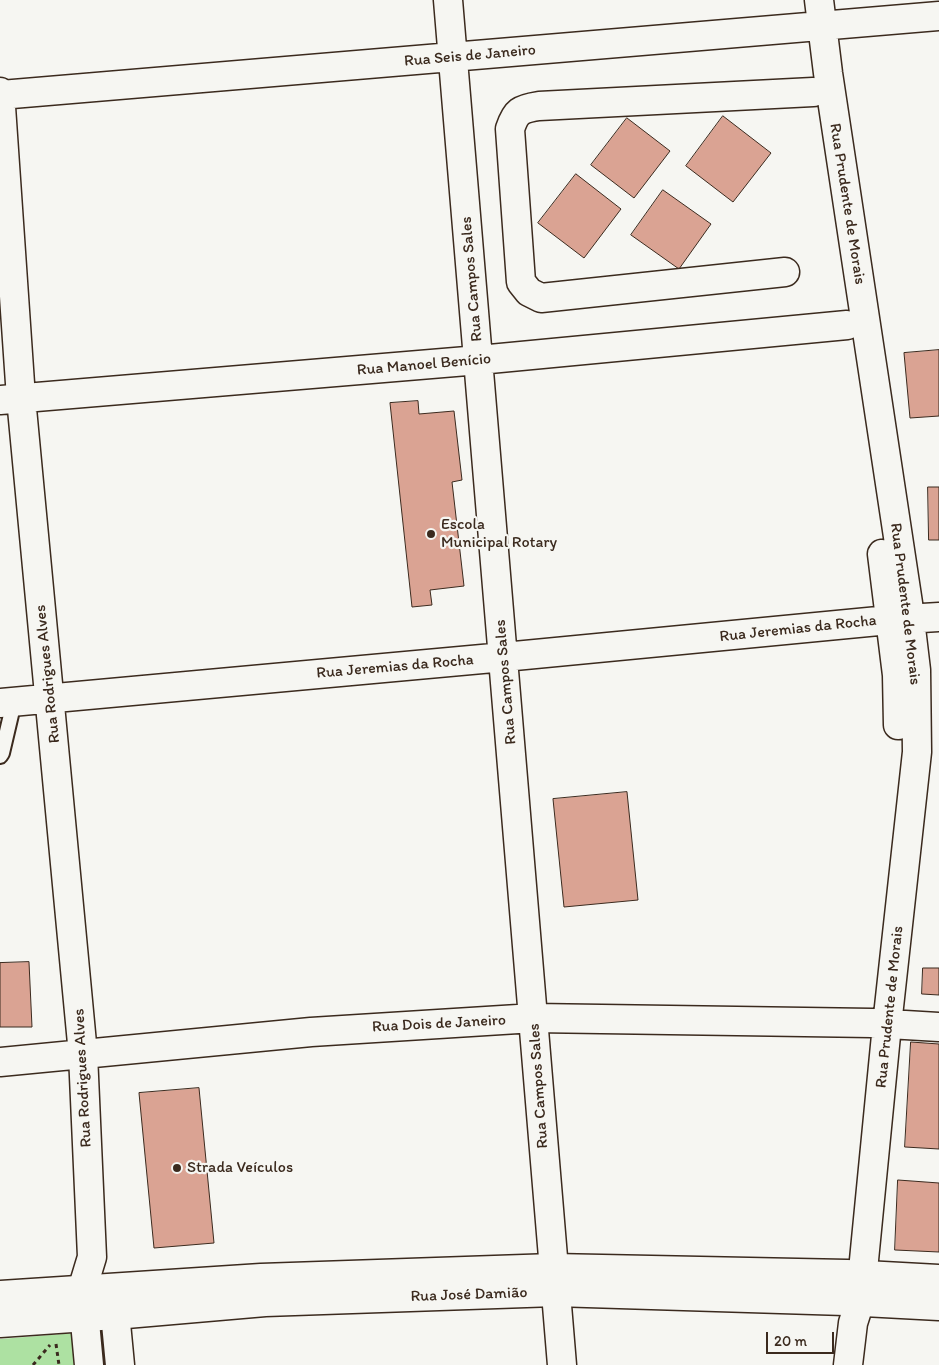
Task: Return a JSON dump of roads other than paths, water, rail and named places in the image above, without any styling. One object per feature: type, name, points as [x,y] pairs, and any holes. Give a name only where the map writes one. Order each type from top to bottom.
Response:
[{"type":"street","name":"Rua Campos Sales","points":[[448,0],[562,1365]]},
{"type":"street","name":"Rua Prudente de Morais","points":[[801,0],[815,17],[831,93],[900,620]]},
{"type":"street","name":"Rua Seis de Janeiro","points":[[0,94],[453,58],[815,17],[939,16]]},
{"type":"street","name":"Rua Prudente de Morais","points":[[815,17],[813,92],[886,579],[916,670],[917,752],[879,1024],[848,1365]]},
{"type":"street","points":[[785,272],[541,298],[529,292],[521,282],[510,129],[515,116],[524,108],[539,106],[813,92]]},
{"type":"street","name":"Rua Rodrigues Alves","points":[[0,94],[10,399],[50,697],[83,1054],[92,1257],[83,1303],[89,1365]]},
{"type":"street","name":"Rua Manoel Benício","points":[[10,399],[479,360],[847,325]]},
{"type":"street","name":"Rua Jeremias da Rocha","points":[[7,702],[939,617]]},
{"type":"street","name":"Rua Dois de Janeiro","points":[[0,1062],[311,1032],[534,1018],[879,1024],[939,1027]]},
{"type":"street","points":[[92,1257],[113,1288],[120,1365]]},
{"type":"street","name":"Rua José Damião","points":[[0,1323],[83,1303],[113,1288],[261,1278],[554,1280],[855,1274],[939,1279]]},
{"type":"street","name":"Rua José Damião","points":[[0,1295],[83,1303],[115,1315],[554,1280],[853,1308],[939,1306]]},
{"type":"lane","points":[[0,756],[2,753],[7,702]]},
{"type":"place","name":"Escola Municipal Rotary","points":[[431,534]]},
{"type":"place","name":"Strada Veículos","points":[[177,1168]]}]
